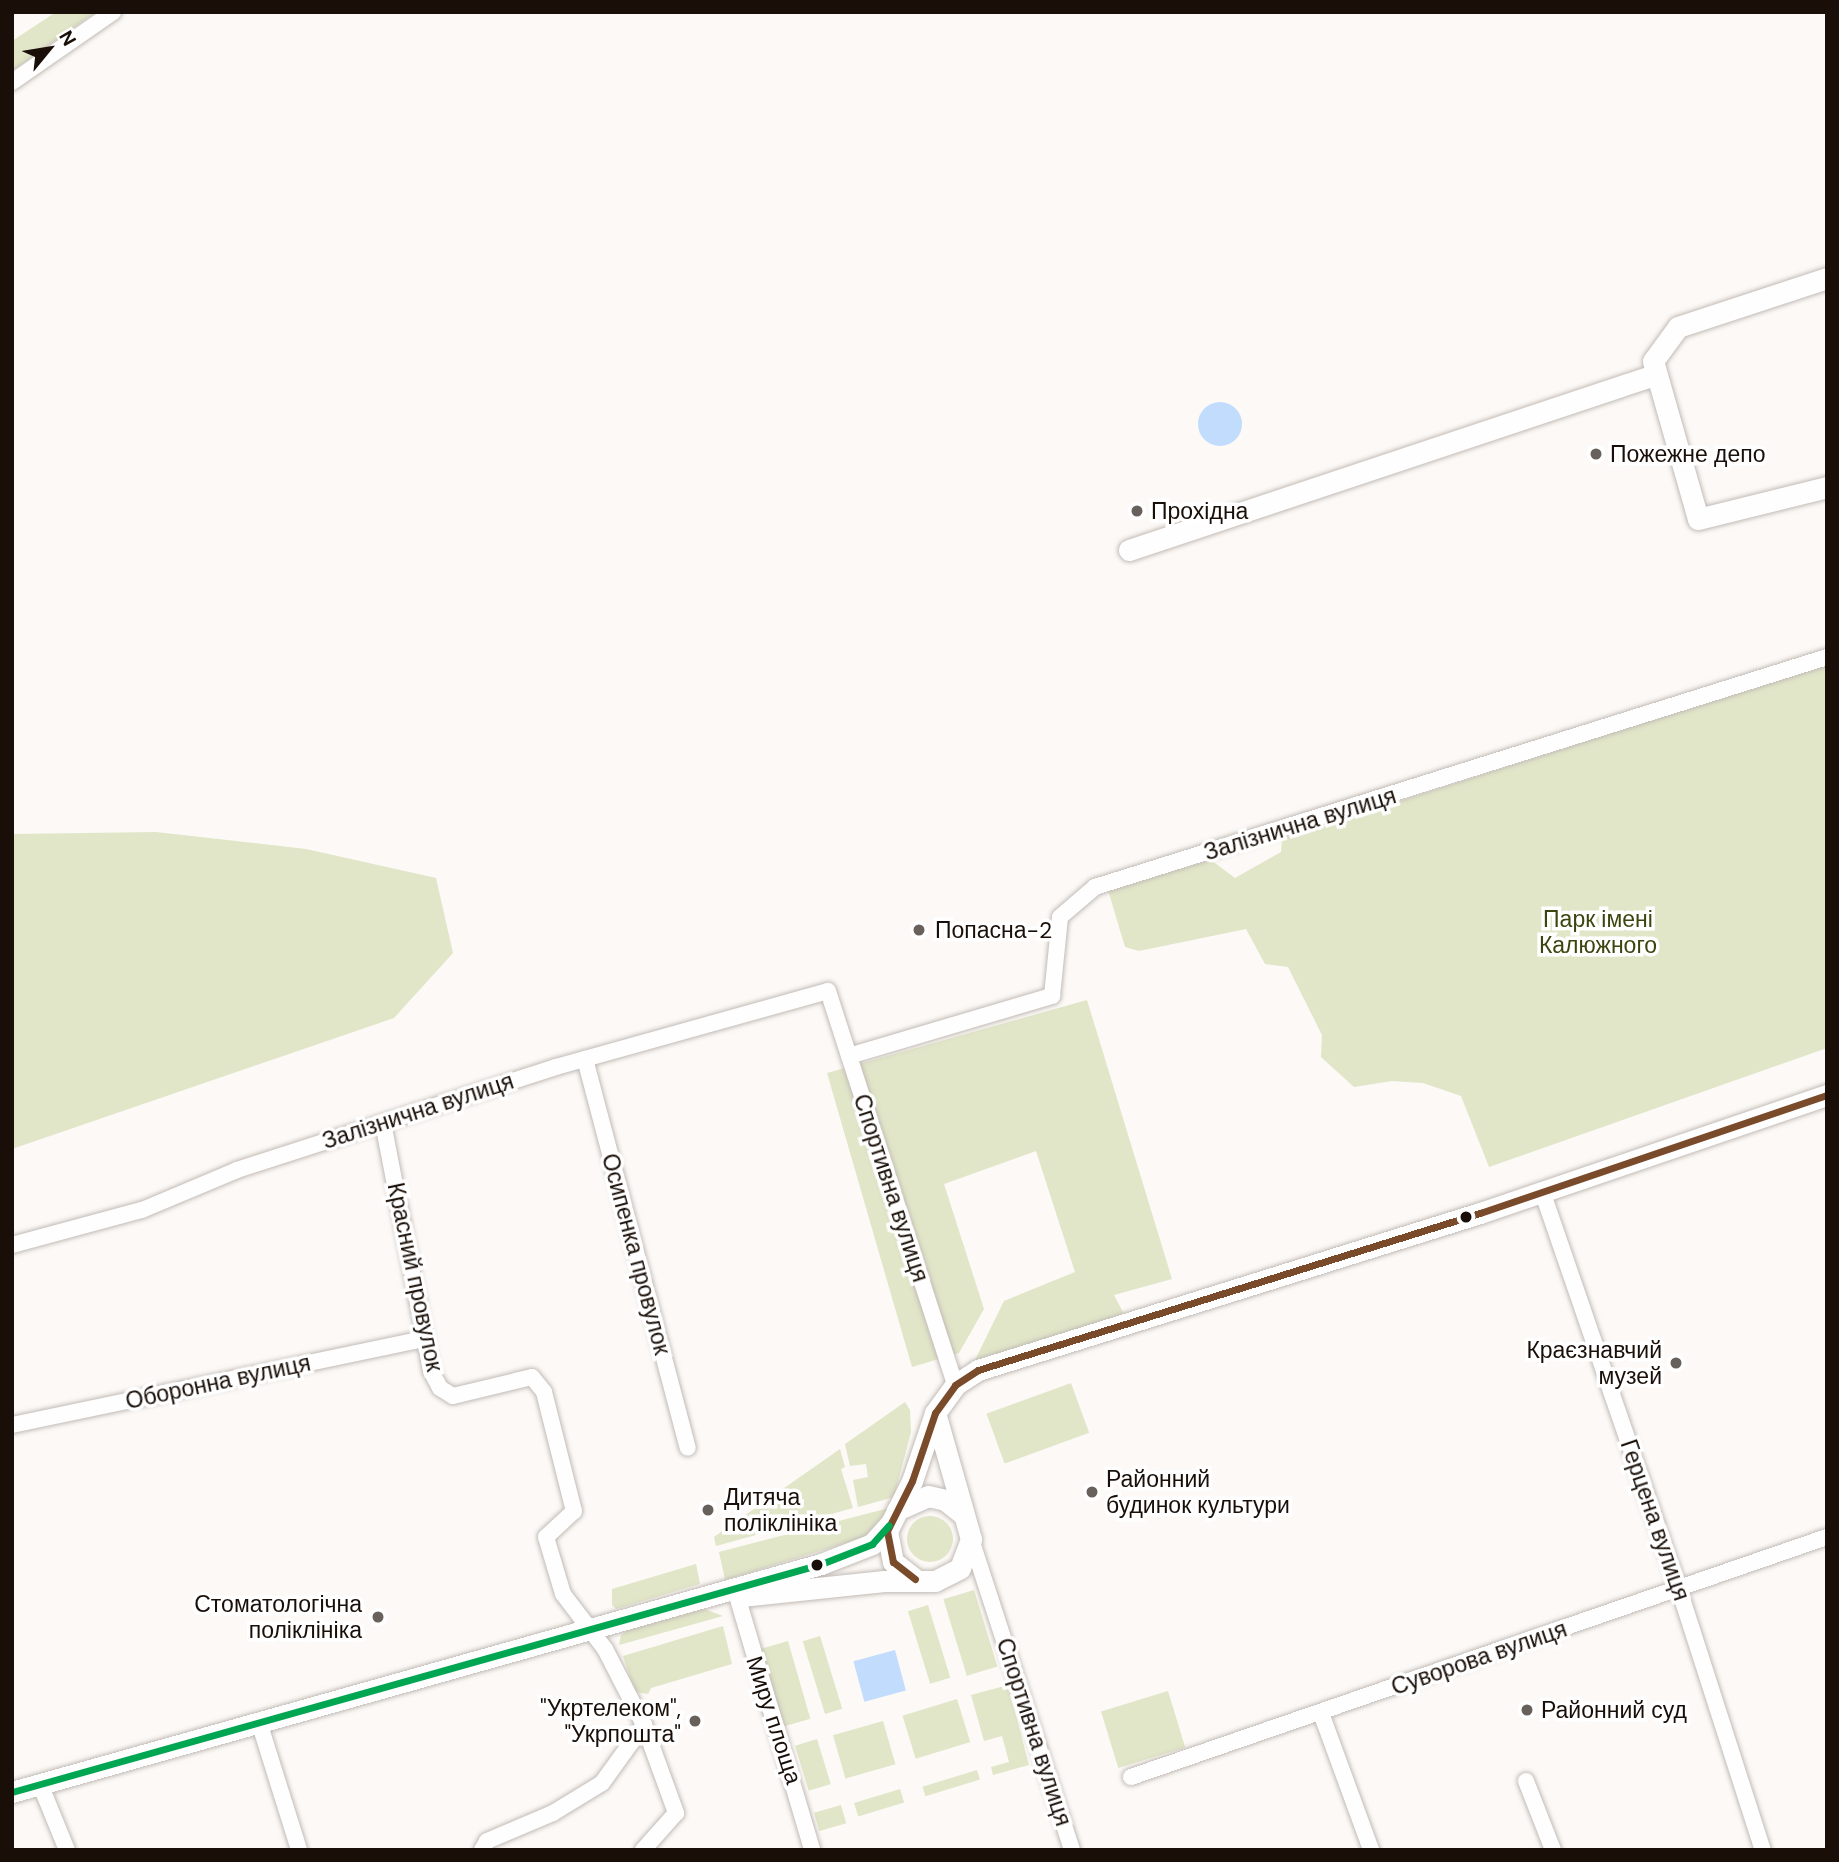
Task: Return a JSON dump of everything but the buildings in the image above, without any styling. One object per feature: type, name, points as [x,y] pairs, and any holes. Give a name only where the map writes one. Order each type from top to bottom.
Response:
[{"type":"street","points":[[12,82],[113,12]]},
{"type":"street","points":[[1827,278],[1678,327],[1653,361],[1654,375],[1698,519],[1827,487]]},
{"type":"street","points":[[1129,550],[1654,375]]},
{"type":"street","name":"Залізнична вулиця","points":[[849,1056],[1052,996],[1060,917],[1095,887],[1827,657]]},
{"type":"street","name":"Залізнична вулиця","points":[[12,1245],[142,1210],[237,1170],[585,1059],[828,991]]},
{"type":"street","name":"Спортивна вулиця","points":[[828,991],[955,1385]]},
{"type":"street","name":"Осипенка провулок","points":[[585,1059],[688,1448]]},
{"type":"street","points":[[12,1792],[590,1629],[730,1593],[859,1549],[872,1544],[893,1518],[912,1481],[935,1413],[955,1385],[978,1370],[1542,1191],[1827,1095]]},
{"type":"street","name":"Красний провулок","points":[[383,1123],[431,1371],[440,1388],[453,1396],[532,1377],[544,1392],[575,1511],[546,1537],[563,1594],[590,1629]]},
{"type":"street","name":"Герцена вулиця","points":[[1542,1191],[1679,1589],[1763,1850]]},
{"type":"street","name":"Оборонна вулиця","points":[[12,1425],[424,1339]]},
{"type":"street","points":[[935,1413],[971,1539],[966,1559],[954,1573]]},
{"type":"street","points":[[893,1518],[928,1496],[945,1500],[962,1514]]},
{"type":"street","points":[[893,1518],[889,1556],[900,1571],[915,1579]]},
{"type":"street","name":"Суворова вулиця","points":[[1131,1777],[1827,1537]]},
{"type":"street","name":"Спортивна вулиця","points":[[971,1539],[980,1574],[1072,1850]]},
{"type":"street","points":[[730,1593],[915,1579],[935,1581],[954,1573],[980,1574]]},
{"type":"street","name":"Миру площа","points":[[730,1593],[813,1846]]},
{"type":"street","points":[[590,1629],[644,1725],[676,1813],[643,1850]]},
{"type":"street","points":[[1321,1713],[1371,1850]]},
{"type":"street","points":[[259,1722],[299,1850]]},
{"type":"street","points":[[482,1850],[487,1841],[553,1813],[602,1783],[644,1725]]},
{"type":"street","points":[[1526,1781],[1553,1850]]},
{"type":"street","points":[[40,1784],[67,1850]]},
{"type":"green space","points":[[56,12],[96,12],[12,71],[12,41]]},
{"type":"green space","name":"Парк імені Калюжного","points":[[1827,664],[1827,1048],[1489,1167],[1461,1096],[1423,1083],[1392,1081],[1354,1087],[1321,1057],[1322,1035],[1288,967],[1265,964],[1246,929],[1139,951],[1125,947],[1108,890],[1211,860],[1235,878],[1281,852],[1282,839]]},
{"type":"green space","points":[[156,832],[306,849],[436,878],[453,953],[394,1018],[12,1149],[12,834]]},
{"type":"green space","points":[[1087,1000],[1172,1279],[1114,1295],[1125,1316],[975,1360],[1004,1301],[1075,1272],[1036,1151],[944,1184],[984,1309],[959,1353],[912,1367],[827,1073]]},
{"type":"green space","points":[[1071,1383],[1089,1433],[1005,1464],[986,1414]]},
{"type":"green space","points":[[905,1402],[910,1410],[911,1432],[894,1497],[858,1507],[853,1480],[868,1477],[866,1464],[850,1466],[845,1444]]},
{"type":"green space","points":[[840,1449],[845,1467],[841,1469],[853,1508],[716,1546],[714,1537]]},
{"type":"green space","points":[[889,1508],[866,1537],[725,1580],[719,1552]]},
{"type":"green space","points":[[930,1516],[946,1523],[953,1539],[946,1555],[930,1562],[914,1555],[907,1539],[914,1523]]},
{"type":"green space","points":[[696,1564],[700,1584],[616,1609],[612,1605],[612,1589]]},
{"type":"green space","points":[[974,1590],[997,1667],[967,1676],[943,1599]]},
{"type":"green space","points":[[928,1605],[950,1678],[930,1684],[908,1611]]},
{"type":"green space","points":[[704,1609],[723,1616],[619,1645],[621,1635],[632,1627]]},
{"type":"green space","points":[[723,1626],[732,1664],[651,1688],[648,1694],[635,1692],[623,1656]]},
{"type":"green space","points":[[820,1636],[842,1709],[825,1714],[803,1641]]},
{"type":"green space","points":[[788,1641],[810,1719],[783,1727],[761,1649]]},
{"type":"green space","points":[[1008,1685],[1029,1765],[993,1775],[991,1767],[1009,1762],[1002,1736],[984,1741],[971,1695]]},
{"type":"green space","points":[[1168,1691],[1185,1747],[1118,1768],[1101,1711]]},
{"type":"green space","points":[[957,1699],[970,1742],[916,1759],[902,1716]]},
{"type":"green space","points":[[883,1721],[895,1764],[845,1779],[833,1735]]},
{"type":"green space","points":[[817,1739],[831,1784],[809,1791],[795,1746]]},
{"type":"green space","points":[[977,1770],[980,1780],[925,1796],[922,1787]]},
{"type":"green space","points":[[900,1789],[904,1802],[858,1816],[854,1803]]},
{"type":"green space","points":[[841,1805],[846,1823],[819,1831],[814,1813]]},
{"type":"water","points":[[1220,402],[1236,408],[1242,424],[1236,440],[1220,446],[1204,440],[1198,424],[1204,408]]},
{"type":"water","points":[[895,1650],[906,1691],[864,1702],[853,1661]]},
{"type":"transit line","points":[[915,1579],[893,1562],[887,1531],[912,1481],[935,1413],[955,1385],[978,1370],[1480,1213],[1827,1095]]},
{"type":"transit line","points":[[12,1792],[821,1564],[872,1544],[889,1525]]},
{"type":"place","name":"Пожежне депо","points":[[1596,454]]},
{"type":"place","name":"Прохідна","points":[[1137,511]]},
{"type":"place","name":"Попасна-2","points":[[919,930]]},
{"type":"place","name":"Краєзнавчий музей","points":[[1676,1363]]},
{"type":"place","name":"Районний будинок культури","points":[[1092,1492]]},
{"type":"place","name":"Дитяча поліклініка","points":[[708,1510]]},
{"type":"place","name":"Стоматологічна поліклініка","points":[[378,1617]]},
{"type":"place","name":"Районний суд","points":[[1527,1710]]},
{"type":"place","name":"\"Укртелеком\", \"Укрпошта\"","points":[[695,1721]]}]
